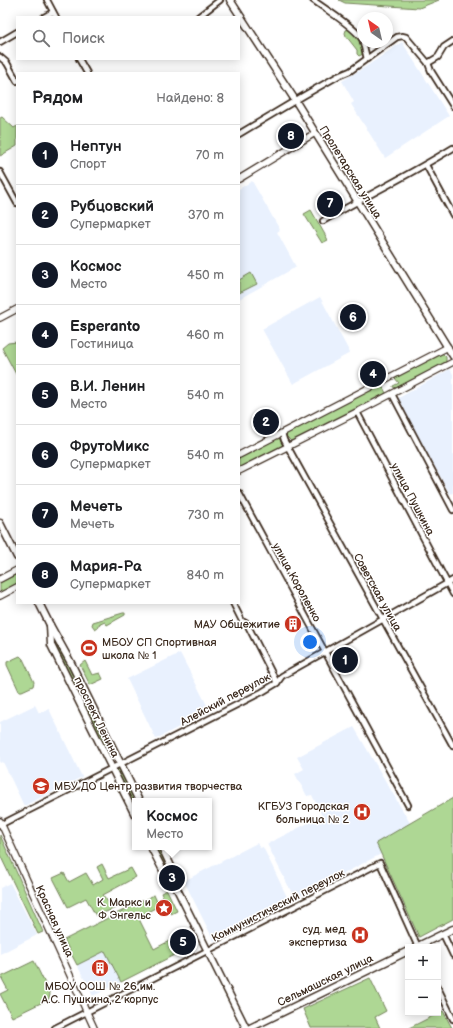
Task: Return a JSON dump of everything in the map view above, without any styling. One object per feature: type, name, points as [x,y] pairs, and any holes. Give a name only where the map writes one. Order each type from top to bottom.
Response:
[{"type":"main road","name":"Пролетарская улица","points":[[230,0],[295,100],[453,356]]},
{"type":"main road","points":[[0,523],[16,555]]},
{"type":"main road","name":"проспект Ленина","points":[[40,604],[137,798]]},
{"type":"main road","name":"проспект Ленина","points":[[50,625],[51,645],[132,809]]},
{"type":"main road","points":[[50,639],[56,636]]},
{"type":"main road","points":[[153,850],[168,880],[177,889]]},
{"type":"main road","points":[[163,850],[175,877],[177,889],[246,1028]]},
{"type":"main road","points":[[168,880],[175,877]]},
{"type":"main road","points":[[423,944],[453,929]]},
{"type":"main road","name":"Сельмашская улица","points":[[250,1028],[405,952]]},
{"type":"street","points":[[47,0],[55,16]]},
{"type":"street","points":[[199,16],[220,0]]},
{"type":"street","points":[[313,0],[357,33]]},
{"type":"street","points":[[46,16],[53,12]]},
{"type":"street","points":[[0,42],[16,33]]},
{"type":"street","points":[[240,133],[295,100],[350,71],[397,37],[402,36],[406,37],[428,63],[431,71],[453,106]]},
{"type":"street","points":[[428,63],[438,57],[444,47],[453,41]]},
{"type":"street","points":[[364,48],[367,59]]},
{"type":"street","points":[[0,57],[7,63],[16,79]]},
{"type":"street","points":[[80,60],[86,72]]},
{"type":"street","points":[[240,178],[315,133]]},
{"type":"street","points":[[323,221],[426,165],[453,148]]},
{"type":"street","points":[[426,165],[453,216]]},
{"type":"street","points":[[0,172],[16,201]]},
{"type":"street","points":[[0,318],[16,310]]},
{"type":"street","points":[[240,454],[448,347]]},
{"type":"street","points":[[240,470],[453,362]]},
{"type":"street","points":[[392,394],[453,510]]},
{"type":"street","name":"улица Пушкина","points":[[357,412],[453,594]]},
{"type":"street","name":"Советская улица","points":[[282,433],[453,746]]},
{"type":"street","name":"улица Короленко","points":[[240,496],[408,805]]},
{"type":"street","points":[[0,578],[16,570]]},
{"type":"street","name":"Алейский переулок","points":[[0,823],[262,692],[277,683],[282,676],[326,653],[453,580]]},
{"type":"street","points":[[0,596],[16,588]]},
{"type":"street","points":[[234,604],[242,621],[247,624],[277,683]]},
{"type":"street","name":"Красная улица","points":[[0,823],[94,1028]]},
{"type":"street","name":"Коммунистический переулок","points":[[55,1028],[380,863],[416,944]]},
{"type":"street","points":[[443,934],[453,956]]},
{"type":"street","points":[[441,994],[453,1019]]},
{"type":"shaded area","points":[[402,42],[449,116],[385,158],[351,104],[354,102],[342,81]]},
{"type":"shaded area","points":[[252,181],[280,230],[277,232],[296,267],[240,298],[240,188]]},
{"type":"shaded area","points":[[320,297],[350,353],[293,384],[262,329]]},
{"type":"shaded area","points":[[377,369],[380,375],[365,383],[361,377]]},
{"type":"shaded area","points":[[450,369],[453,374],[453,493],[450,494],[397,399]]},
{"type":"shaded area","points":[[180,653],[210,711],[156,739],[127,679]]},
{"type":"shaded area","points":[[35,705],[39,713],[49,709],[82,777],[24,806],[3,762],[0,763],[0,722]]},
{"type":"shaded area","name":"КГБУЗ Городская больница № 2","points":[[354,727],[410,823],[377,843],[381,854],[295,899],[267,844],[322,816],[312,795],[307,796],[295,774],[304,769],[297,757]]},
{"type":"shaded area","points":[[257,843],[260,848],[263,847],[288,899],[285,901],[286,904],[214,941],[184,881]]},
{"type":"shaded area","points":[[10,883],[37,935],[0,954],[0,888]]},
{"type":"shaded area","points":[[105,951],[121,982],[93,996],[77,965]]},
{"type":"green space","points":[[339,0],[439,0],[419,8],[345,3]]},
{"type":"green space","points":[[350,29],[357,37],[357,48],[363,48],[363,54],[359,56],[357,54],[357,50],[346,36],[346,30]]},
{"type":"green space","points":[[2,117],[14,128],[16,127],[16,147],[0,156],[0,118]]},
{"type":"green space","points":[[311,210],[328,240],[322,243],[304,214]]},
{"type":"green space","points":[[251,273],[257,284],[240,292],[240,279]]},
{"type":"green space","points":[[16,342],[16,374],[2,348],[8,343]]},
{"type":"green space","points":[[442,353],[446,357],[446,362],[397,388],[393,387],[399,383],[394,377]]},
{"type":"green space","points":[[381,384],[386,393],[291,441],[286,436],[287,433]]},
{"type":"green space","points":[[278,436],[283,445],[240,467],[240,456]]},
{"type":"green space","points":[[15,575],[16,576],[16,585],[0,593],[0,583]]},
{"type":"green space","points":[[125,613],[125,615],[107,625],[105,622],[98,625],[95,629],[92,625],[93,622]]},
{"type":"green space","points":[[54,637],[56,638],[115,757],[111,759],[52,641]]},
{"type":"green space","points":[[20,656],[23,659],[34,682],[33,686],[22,691],[19,691],[7,665],[7,662]]},
{"type":"green space","points":[[85,661],[92,675],[100,673],[103,679],[90,685],[80,665]]},
{"type":"green space","points":[[120,767],[136,798],[132,798],[132,805],[114,770]]},
{"type":"green space","points":[[453,798],[453,919],[419,937],[376,843]]},
{"type":"green space","points":[[0,835],[43,932],[38,934],[0,855]]},
{"type":"green space","points":[[155,850],[161,850],[174,878],[171,879]]},
{"type":"green space","points":[[102,864],[109,878],[131,868],[136,877],[103,895],[108,902],[115,902],[118,907],[96,916],[86,898],[68,907],[53,878],[64,873],[69,882],[86,873],[93,885],[103,879],[97,867]]},
{"type":"green space","points":[[167,890],[177,911],[171,914],[161,893]]},
{"type":"green space","points":[[154,895],[159,906],[138,917],[154,949],[175,938],[182,951],[121,982],[105,951],[77,965],[64,940]]},
{"type":"green space","points":[[34,961],[50,994],[49,999],[12,1017],[0,994],[8,990],[1,977]]},
{"type":"green space","points":[[370,978],[386,1011],[375,1017],[380,1028],[311,1028],[303,1009]]},
{"type":"green space","points":[[443,1011],[452,1028],[409,1028],[433,1016],[441,1016],[441,1012]]},
{"type":"place","name":"Мария-Ра","points":[[291,136]]},
{"type":"place","name":"Мечеть","points":[[330,204]]},
{"type":"place","name":"ФрутоМикс","points":[[353,317]]},
{"type":"place","name":"Esperanto","points":[[373,374]]},
{"type":"place","name":"Рубцовский","points":[[266,422]]},
{"type":"place","name":"МАУ Общежитие","points":[[293,624]]},
{"type":"place","name":"МБОУ СП Спортивная школа № 1","points":[[89,648]]},
{"type":"place","name":"Нептун","points":[[345,660]]},
{"type":"place","name":"МБУ ДО Центр развития творчества","points":[[41,786]]},
{"type":"place","name":"КГБУЗ Городская больница № 2","points":[[362,812]]},
{"type":"place","name":"Космос","points":[[172,878]]},
{"type":"place","name":"К. Маркс и Ф Энгельс","points":[[164,908]]},
{"type":"place","name":"суд. мед. экспертиза","points":[[360,935]]},
{"type":"place","name":"В.И. Ленин","points":[[183,942]]},
{"type":"place","name":"МБОУ ООШ № 26 им. А.С. Пушкина, 2 корпус","points":[[100,968]]}]
